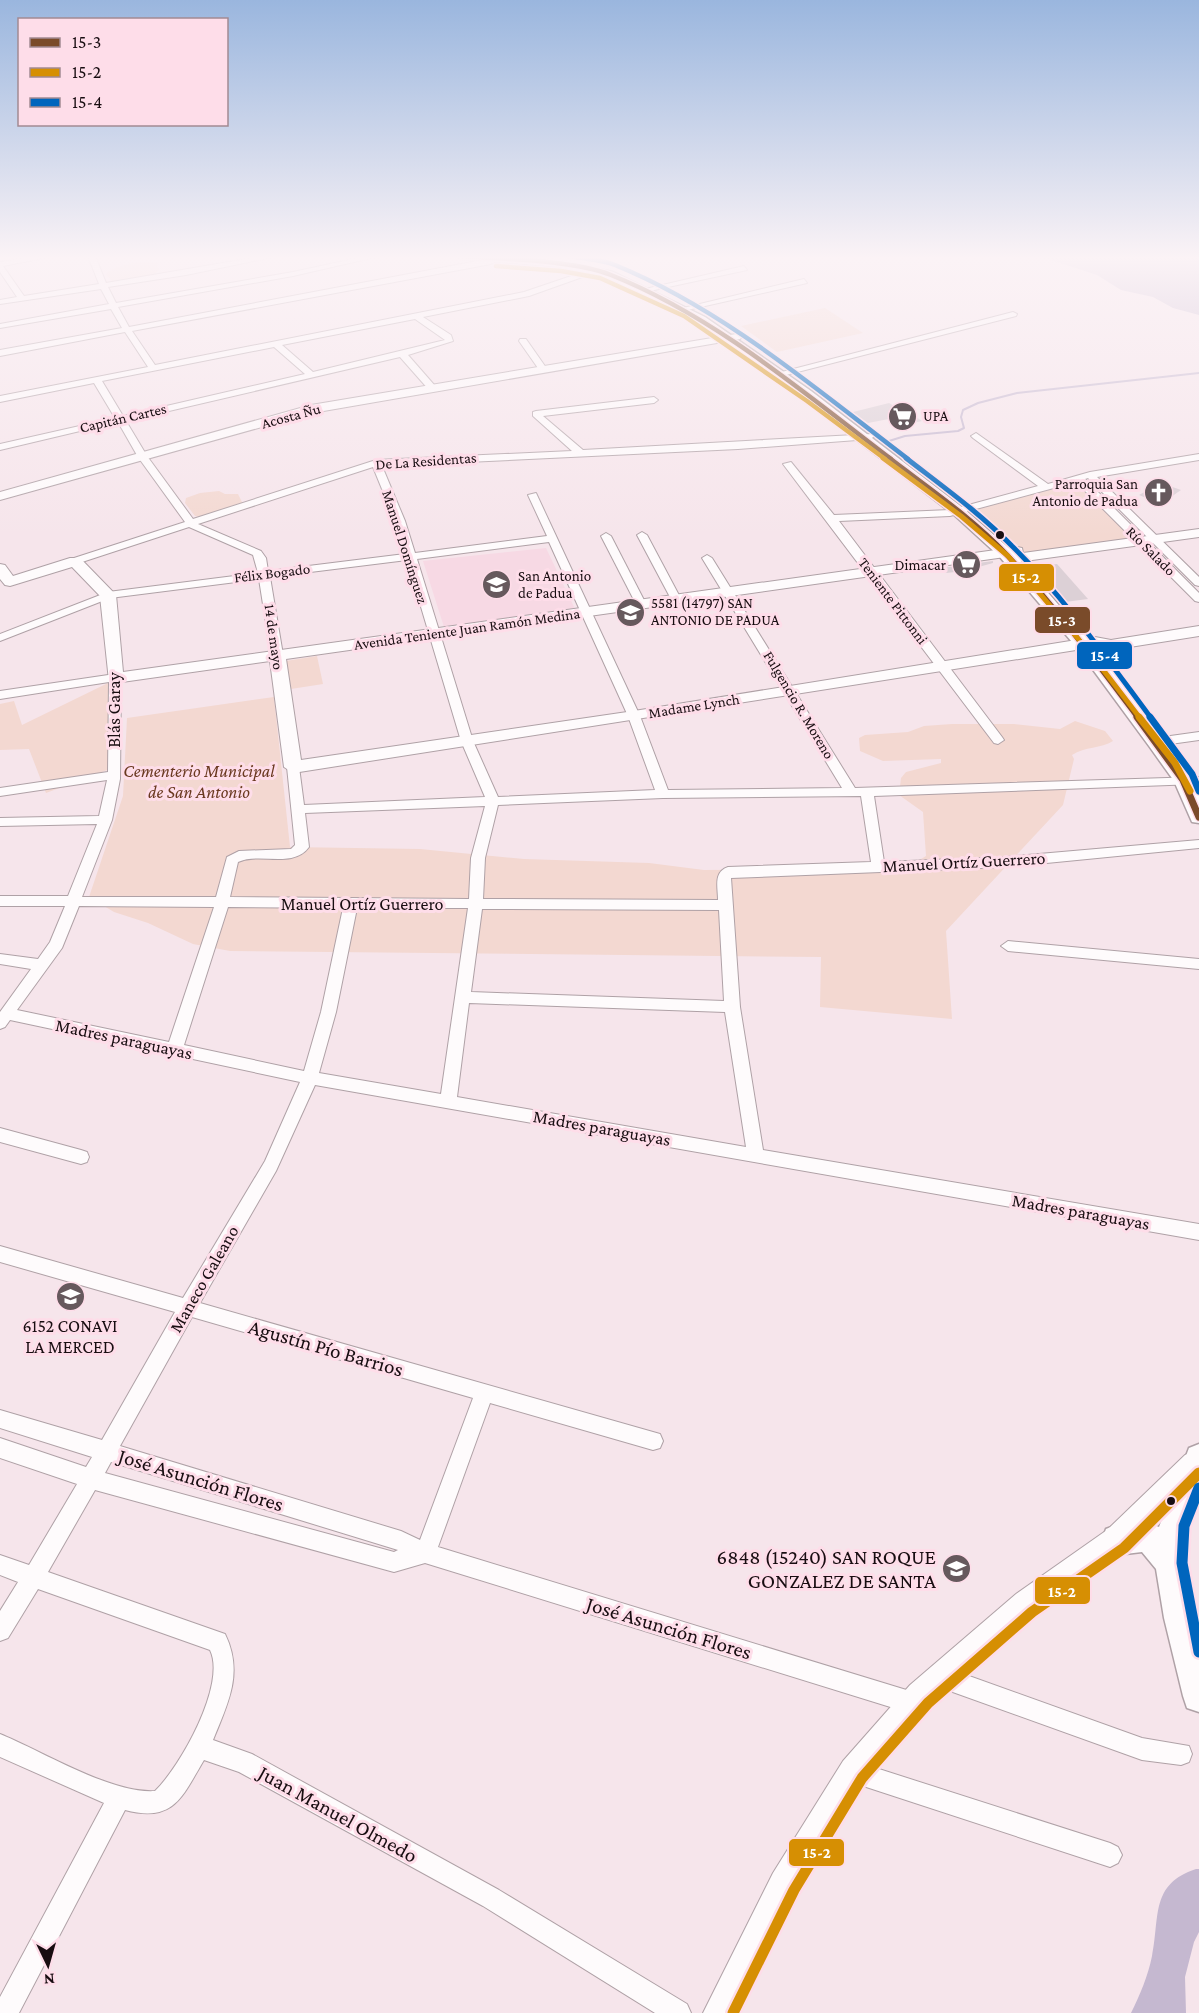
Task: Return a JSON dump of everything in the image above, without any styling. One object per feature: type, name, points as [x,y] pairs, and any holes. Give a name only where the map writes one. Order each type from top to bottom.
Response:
[{"type":"main road","points":[[750,350],[963,510],[1016,558],[1089,643],[1193,782],[1199,817]]},
{"type":"main road","points":[[1197,1461],[1174,1524],[1172,1563],[1180,1618],[1199,1696]]},
{"type":"main road","points":[[1117,1540],[1135,1535],[1148,1537],[1172,1563]]},
{"type":"street","points":[[0,353],[17,350]]},
{"type":"street","points":[[139,350],[152,368]]},
{"type":"street","points":[[0,399],[245,350]]},
{"type":"street","points":[[283,350],[311,375]]},
{"type":"street","name":"Capitán Cartes","points":[[0,447],[415,350]]},
{"type":"street","points":[[529,350],[543,369]]},
{"type":"street","name":"Acosta Ñu","points":[[0,496],[311,409],[660,350]]},
{"type":"street","points":[[782,373],[872,350]]},
{"type":"street","points":[[402,354],[433,389]]},
{"type":"street","points":[[97,380],[143,457],[192,525]]},
{"type":"street","points":[[581,454],[536,414],[654,400]]},
{"type":"street","points":[[976,436],[1046,487]]},
{"type":"street","name":"De La Residentas","points":[[5,584],[192,525],[358,467],[376,464],[867,437]]},
{"type":"street","points":[[833,520],[837,517],[924,515],[963,510],[1090,475],[1199,457]]},
{"type":"street","name":"Manuel Domínguez","points":[[376,464],[400,521],[409,557],[467,741],[493,801]]},
{"type":"street","name":"Teniente Pittonni","points":[[788,464],[833,520],[998,740]]},
{"type":"street","name":"Río Salado","points":[[1090,475],[1128,513],[1199,599]]},
{"type":"street","name":"Río Salado","points":[[1077,478],[1114,514],[1199,583]]},
{"type":"street","points":[[533,495],[634,716],[663,794]]},
{"type":"street","points":[[1114,514],[1128,513]]},
{"type":"street","name":"14 de mayo","points":[[192,525],[257,553],[264,563],[298,809],[300,850],[234,858],[222,904]]},
{"type":"street","points":[[1150,542],[1199,533]]},
{"type":"street","points":[[642,535],[676,600]]},
{"type":"street","points":[[606,536],[642,604]]},
{"type":"street","name":"Félix Bogado","points":[[0,638],[108,595],[265,573],[553,538]]},
{"type":"street","points":[[1150,542],[1199,538]]},
{"type":"street","name":"Avenida Teniente Juan Ramón Medina","points":[[0,695],[871,572],[1150,542]]},
{"type":"street","name":"Fulgencio R. Moreno","points":[[707,558],[851,792]]},
{"type":"street","points":[[75,561],[108,595]]},
{"type":"street","points":[[0,568],[5,584]]},
{"type":"street","name":"Blás Garay","points":[[3,1018],[57,944],[105,820],[114,775],[115,678],[108,595]]},
{"type":"street","points":[[1089,643],[1104,637],[1199,622]]},
{"type":"street","points":[[1089,643],[1111,645],[1199,631]]},
{"type":"street","name":"Madame Lynch","points":[[293,767],[634,716],[1089,643]]},
{"type":"street","points":[[1166,746],[1199,736]]},
{"type":"street","points":[[1166,746],[1199,745]]},
{"type":"street","points":[[0,792],[114,775]]},
{"type":"street","points":[[298,809],[663,794],[867,792],[1193,782]]},
{"type":"street","points":[[867,792],[878,866]]},
{"type":"street","points":[[448,1101],[476,904],[478,858],[493,801]]},
{"type":"street","points":[[0,822],[105,820]]},
{"type":"street","name":"Manuel Ortíz Guerrero","points":[[0,902],[725,906],[724,877],[728,872],[1005,862],[1199,844]]},
{"type":"street","points":[[175,1049],[222,904]]},
{"type":"street","name":"Maneco Galeano","points":[[0,1630],[92,1479],[187,1308],[269,1168],[310,1078],[332,1001],[351,904]]},
{"type":"street","points":[[725,906],[732,1007],[756,1155]]},
{"type":"street","points":[[1008,946],[1199,964]]},
{"type":"street","points":[[0,959],[43,965]]},
{"type":"street","points":[[461,998],[732,1007]]},
{"type":"street","name":"Madres paraguayas","points":[[3,1018],[175,1049],[310,1078],[1199,1232]]},
{"type":"street","points":[[0,1135],[81,1157]]},
{"type":"street","name":"Agustín Pío Barrios","points":[[0,1254],[652,1441]]},
{"type":"street","points":[[425,1553],[484,1394]]},
{"type":"street","name":"José Asunción Flores","points":[[0,1419],[402,1541],[425,1553],[914,1703]]},
{"type":"street","name":"José Asunción Flores","points":[[0,1448],[92,1479],[394,1562],[425,1553]]},
{"type":"street","points":[[721,2013],[785,1885],[854,1772],[914,1703],[1026,1604],[1117,1540],[1197,1461]]},
{"type":"street","points":[[0,1565],[218,1642],[224,1651],[226,1665],[199,1747],[170,1792],[159,1802],[147,1804],[119,1798],[0,1745]]},
{"type":"street","points":[[944,1678],[1142,1749],[1181,1754]]},
{"type":"street","name":"Juan Manuel Olmedo","points":[[199,1747],[244,1762],[491,1898],[678,2013]]},
{"type":"street","points":[[854,1772],[1110,1855]]},
{"type":"street","points":[[5,2013],[119,1798]]},
{"type":"shaded area","name":"San Antonio de Padua","points":[[546,548],[575,609],[444,627],[423,561]]},
{"type":"shaded area","points":[[1199,1869],[1199,1932],[1194,1942],[1185,1977],[1186,2013],[1131,2013],[1150,1963],[1157,1915],[1164,1893],[1181,1875]]},
{"type":"green space","points":[[1078,483],[1135,539],[1028,555],[977,508]]},
{"type":"green space","points":[[219,491],[225,494],[238,494],[243,504],[202,517],[195,516],[185,503],[186,498],[200,493]]},
{"type":"green space","points":[[317,656],[323,684],[291,689],[286,661]]},
{"type":"green space","points":[[108,683],[118,766],[46,793],[29,749],[0,750],[0,704],[14,701],[22,725]]},
{"type":"green space","name":"Cementerio Municipal de San Antonio","points":[[274,697],[290,847],[420,849],[524,859],[649,863],[704,870],[847,869],[883,873],[901,871],[926,856],[923,812],[899,795],[901,778],[906,772],[941,763],[941,759],[883,761],[860,751],[859,738],[865,735],[908,732],[924,726],[952,724],[1014,724],[1060,729],[1075,721],[1105,731],[1113,741],[1072,755],[1074,759],[1063,805],[946,931],[952,1019],[820,1007],[821,957],[230,951],[193,944],[148,923],[114,912],[89,897],[123,796],[127,718]]},
{"type":"building","points":[[889,403],[894,406],[898,405],[922,421],[904,425],[894,418],[868,423],[853,412]]},
{"type":"building","name":"Parroquia San Antonio de Padua","points":[[1161,483],[1181,490],[1161,504],[1139,495]]},
{"type":"building","points":[[993,561],[993,563],[964,571],[946,573],[942,568]]},
{"type":"building","points":[[1057,564],[1088,599],[1065,602],[1033,567]]},
{"type":"waterway","points":[[889,441],[905,436],[958,431],[964,428],[961,417],[963,410],[978,403],[1017,393],[1199,373]]},
{"type":"transit line","name":"15-2","points":[[733,350],[807,401],[961,516],[1008,556],[1091,654],[1175,763],[1190,791]]},
{"type":"transit line","name":"15-3","points":[[743,350],[806,394],[958,511],[1005,553],[1083,644],[1156,742],[1183,780],[1199,817]]},
{"type":"transit line","name":"15-4","points":[[761,350],[965,503],[1013,546],[1091,637],[1192,774],[1199,791]]},
{"type":"transit line","name":"15-2","points":[[733,2013],[794,1890],[862,1778],[928,1703],[1032,1612],[1124,1548],[1199,1473]]},
{"type":"transit line","name":"15-4","points":[[1199,1488],[1184,1526],[1182,1563],[1199,1652]]},
{"type":"place","name":"UPA","points":[[902,416]]},
{"type":"place","name":"Parroquia San Antonio de Padua","points":[[1159,493]]},
{"type":"place","name":"Dimacar","points":[[967,565]]},
{"type":"place","name":"San Antonio de Padua","points":[[497,585]]},
{"type":"place","name":"5581 (14797) SAN ANTONIO DE PADUA","points":[[630,612]]},
{"type":"place","name":"6152 CONAVI LA MERCED","points":[[70,1297]]},
{"type":"place","name":"6848 (15240) SAN ROQUE GONZALEZ DE SANTA","points":[[957,1569]]}]
